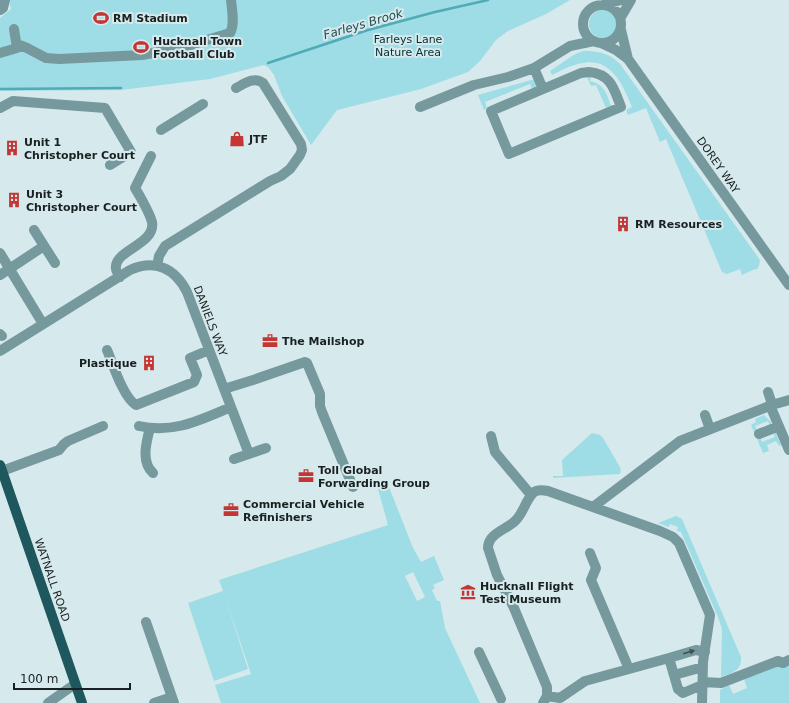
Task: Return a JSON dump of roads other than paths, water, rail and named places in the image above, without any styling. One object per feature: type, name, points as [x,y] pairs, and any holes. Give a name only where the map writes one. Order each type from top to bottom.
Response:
[{"type":"main road","name":"WATNALL ROAD","points":[[1,468],[82,703]]},
{"type":"street","points":[[17,44],[46,58],[60,59],[142,55],[177,49],[230,33],[233,22],[231,0]]},
{"type":"street","points":[[570,46],[583,26],[586,14],[595,6],[622,0]]},
{"type":"street","points":[[621,17],[631,0]]},
{"type":"street","points":[[420,107],[474,85],[508,77],[534,68],[570,46],[613,40],[621,30],[621,17],[613,7],[601,4]]},
{"type":"street","points":[[583,26],[589,37],[598,42]]},
{"type":"street","points":[[0,53],[17,48],[14,29]]},
{"type":"street","name":"DOREY WAY","points":[[621,30],[628,59]]},
{"type":"street","name":"DOREY WAY","points":[[598,42],[616,50],[628,59],[789,285]]},
{"type":"street","points":[[534,68],[543,89]]},
{"type":"street","points":[[581,73],[597,73],[605,77],[612,85],[621,107],[509,154],[491,110],[543,89],[581,73]]},
{"type":"street","points":[[0,351],[137,267],[147,265],[157,266],[159,256],[165,246],[270,181],[281,176],[290,168],[302,150],[301,144],[263,83],[260,80],[253,80],[236,88]]},
{"type":"street","points":[[0,108],[13,100],[105,108],[131,152],[110,165]]},
{"type":"street","points":[[161,130],[203,104]]},
{"type":"street","points":[[120,277],[116,270],[116,264],[120,258],[146,238],[152,231],[152,222],[135,188],[151,156]]},
{"type":"street","points":[[34,230],[55,263]]},
{"type":"street","points":[[0,275],[44,246]]},
{"type":"street","points":[[0,253],[43,324]]},
{"type":"street","name":"DANIELS WAY","points":[[157,266],[173,274],[183,285],[249,454]]},
{"type":"street","points":[[107,350],[125,391],[136,405],[194,382],[197,375],[190,358],[209,350]]},
{"type":"street","points":[[224,389],[305,362],[307,363],[320,394],[320,406],[322,412],[353,487]]},
{"type":"street","points":[[768,392],[772,410],[789,450]]},
{"type":"street","points":[[593,507],[677,443],[772,405],[789,400]]},
{"type":"street","points":[[139,426],[150,428],[182,426],[231,407]]},
{"type":"street","points":[[705,415],[710,429]]},
{"type":"street","points":[[1,468],[59,450],[68,441],[103,426]]},
{"type":"street","points":[[759,434],[779,426]]},
{"type":"street","points":[[150,428],[146,458],[147,465],[153,473]]},
{"type":"street","points":[[491,436],[495,452],[531,495]]},
{"type":"street","points":[[234,459],[266,448]]},
{"type":"street","points":[[699,702],[704,652],[710,615],[679,543],[669,535],[544,490],[536,491],[531,495],[516,520],[493,536],[489,541],[488,548],[497,575],[508,595],[547,687],[545,700],[560,698],[585,681],[696,650],[704,652]]},
{"type":"street","points":[[590,552],[596,568],[591,580],[629,669]]},
{"type":"street","points":[[146,622],[173,700],[154,703]]},
{"type":"street","points":[[479,652],[501,699]]},
{"type":"street","points":[[669,658],[678,689],[683,693],[702,683],[720,683],[778,661],[783,662],[789,660]]},
{"type":"street","points":[[674,675],[703,667]]},
{"type":"street","points":[[48,703],[75,684]]},
{"type":"waterway","name":"Farleys Brook","points":[[268,63],[368,30],[435,12],[488,0]]},
{"type":"waterway","points":[[0,89],[121,88]]},
{"type":"place","name":"RM Stadium","points":[[101,18]]},
{"type":"place","name":"Hucknall Town Football Club","points":[[141,47]]},
{"type":"place","name":"JTF","points":[[237,139]]},
{"type":"place","name":"Unit 1 Christopher Court","points":[[12,148]]},
{"type":"place","name":"Unit 3 Christopher Court","points":[[14,200]]},
{"type":"place","name":"RM Resources","points":[[623,224]]},
{"type":"place","name":"The Mailshop","points":[[270,341]]},
{"type":"place","name":"Plastique","points":[[149,363]]},
{"type":"place","name":"Toll Global Forwarding Group","points":[[306,476]]},
{"type":"place","name":"Commercial Vehicle Refinishers","points":[[231,510]]},
{"type":"place","name":"Hucknall Flight Test Museum","points":[[468,592]]},
{"type":"park label","name":"Farleys Lane Nature Area","points":[[408,45]]}]
